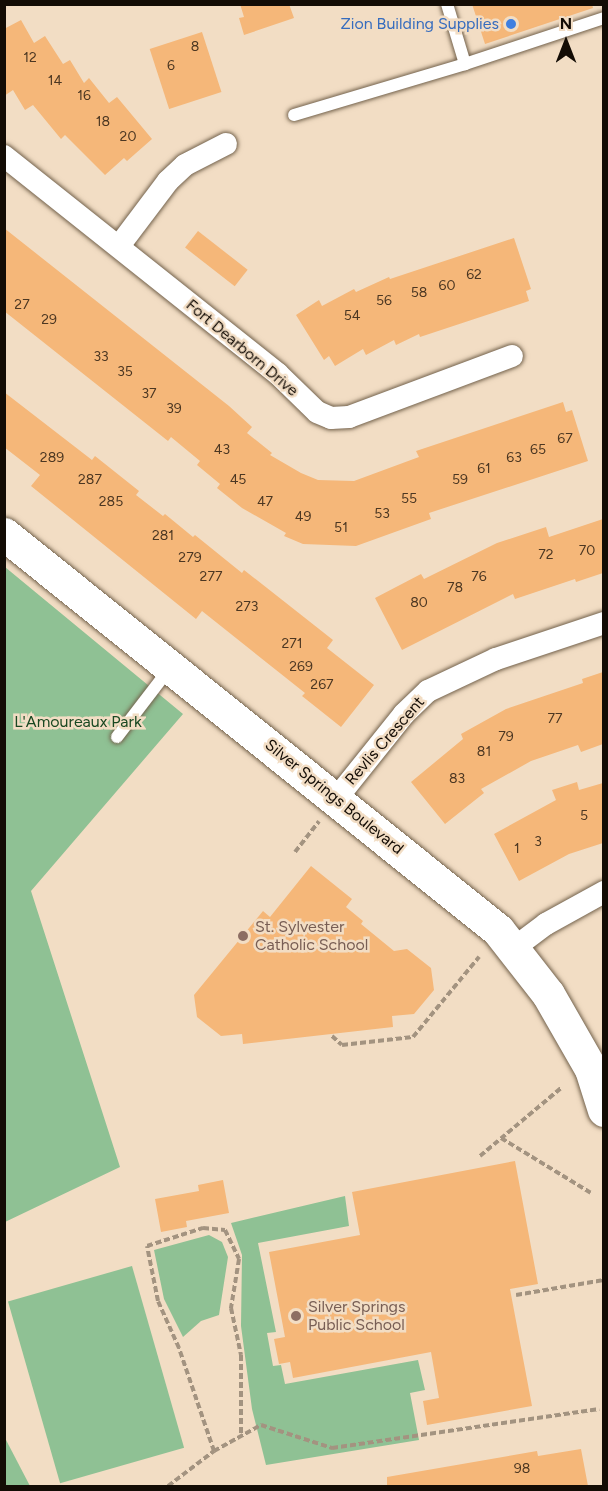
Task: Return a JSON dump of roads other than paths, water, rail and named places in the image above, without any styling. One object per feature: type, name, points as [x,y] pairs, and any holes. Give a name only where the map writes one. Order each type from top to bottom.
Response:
[{"type":"street","points":[[119,246],[185,165],[226,144]]},
{"type":"street","name":"Fort Dearborn Drive","points":[[4,156],[278,374],[317,412],[331,418],[349,417],[512,356]]},
{"type":"street","name":"Silver Springs Boulevard","points":[[4,534],[171,667],[328,809],[498,930],[548,994],[591,1069],[603,1110]]},
{"type":"street","name":"Revlis Crescent","points":[[328,809],[404,714],[428,691],[496,659],[603,623]]},
{"type":"street","points":[[514,948],[546,924],[603,892]]},
{"type":"lane","points":[[447,4],[465,64]]},
{"type":"lane","points":[[294,115],[465,64],[603,18]]},
{"type":"lane","points":[[117,737],[171,667]]},
{"type":"place","name":"Zion Building Supplies","points":[[511,24]]},
{"type":"place","name":"St. Sylvester Catholic School","points":[[243,936]]},
{"type":"place","name":"Silver Springs Public School","points":[[296,1316]]},
{"type":"park label","name":"L'Amoureaux Park","points":[[78,722]]}]
